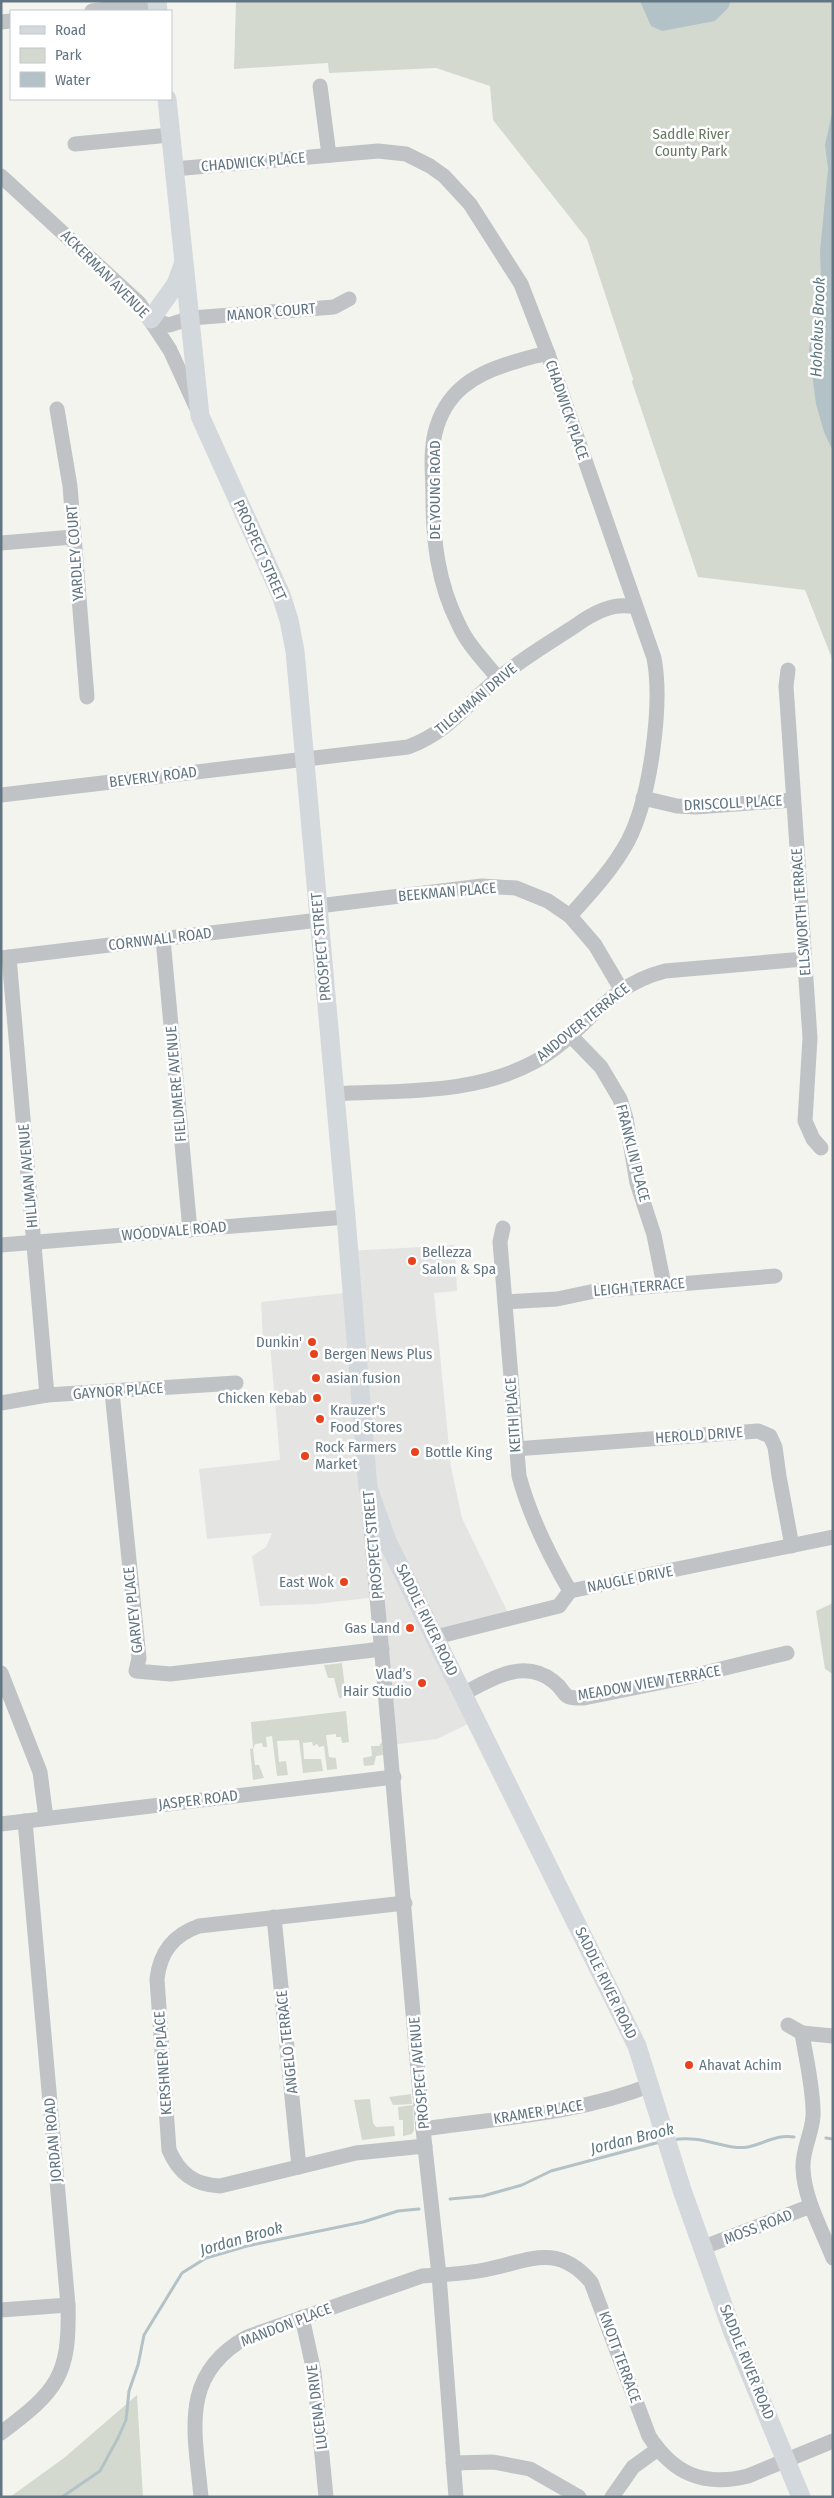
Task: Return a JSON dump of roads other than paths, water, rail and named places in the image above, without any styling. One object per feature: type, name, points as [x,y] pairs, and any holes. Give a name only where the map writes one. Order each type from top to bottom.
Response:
[{"type":"main road","name":"PROSPECT STREET","points":[[166,100],[183,264],[191,318],[200,416],[281,595],[289,620],[295,651],[346,1217],[368,1488]]},
{"type":"main road","name":"PROSPECT STREET","points":[[151,319],[176,284],[183,264]]},
{"type":"main road","name":"SADDLE RIVER ROAD","points":[[368,1488],[387,1541],[637,2046],[651,2085],[682,2190],[704,2247],[732,2330],[801,2497]]},
{"type":"street","points":[[103,10],[157,5]]},
{"type":"street","points":[[320,86],[329,155]]},
{"type":"street","points":[[75,144],[170,135]]},
{"type":"street","name":"CHADWICK PLACE","points":[[174,169],[329,155],[391,152],[419,159],[444,176],[470,204],[508,261],[532,308],[654,658],[657,674],[652,751],[643,798],[629,839],[618,857],[570,916]]},
{"type":"street","name":"ACKERMAN AVENUE","points":[[1,176],[124,289],[151,319],[170,350],[200,416]]},
{"type":"street","name":"MANOR COURT","points":[[151,319],[167,309],[191,318],[334,307],[349,299]]},
{"type":"street","name":"DE YOUNG ROAD","points":[[498,678],[468,641],[458,623],[439,571],[433,531],[433,446],[435,432],[446,406],[467,381],[489,369],[536,355],[548,354]]},
{"type":"street","name":"YARDLEY COURT","points":[[57,409],[70,486],[87,697]]},
{"type":"street","points":[[1,543],[74,536]]},
{"type":"street","name":"TILGHMAN DRIVE","points":[[304,759],[392,751],[424,742],[439,733],[498,678],[554,637],[591,614],[623,604],[635,607]]},
{"type":"street","name":"ELLSWORTH TERRACE","points":[[788,670],[786,686],[810,1038],[806,1121],[813,1139],[821,1148]]},
{"type":"street","name":"BEVERLY ROAD","points":[[1,795],[304,759]]},
{"type":"street","name":"DRISCOLL PLACE","points":[[643,798],[677,806],[696,808],[793,800]]},
{"type":"street","name":"BEEKMAN PLACE","points":[[318,913],[482,886],[499,886],[535,894],[570,916],[595,945],[621,989]]},
{"type":"street","name":"CORNWALL ROAD","points":[[5,958],[163,938],[318,913]]},
{"type":"street","name":"FIELDMERE AVENUE","points":[[163,938],[190,1230]]},
{"type":"street","name":"HILLMAN AVENUE","points":[[5,958],[34,1243],[47,1395]]},
{"type":"street","name":"ANDOVER TERRACE","points":[[335,1094],[454,1087],[476,1083],[522,1068],[554,1049],[571,1036],[621,989],[649,975],[804,960]]},
{"type":"street","name":"FRANKLIN PLACE","points":[[571,1036],[601,1067],[620,1099],[626,1118],[637,1183],[654,1235],[664,1285]]},
{"type":"street","name":"WOODVALE ROAD","points":[[1,1246],[346,1217]]},
{"type":"street","name":"KEITH PLACE","points":[[503,1228],[500,1242],[515,1449],[525,1497],[548,1554],[570,1591]]},
{"type":"street","name":"LEIGH TERRACE","points":[[505,1302],[557,1299],[588,1292],[775,1276]]},
{"type":"street","name":"GAYNOR PLACE","points":[[1,1403],[47,1395],[236,1383]]},
{"type":"street","name":"GARVEY PLACE","points":[[112,1392],[139,1658],[136,1670],[170,1674],[382,1649]]},
{"type":"street","name":"HEROLD DRIVE","points":[[515,1449],[749,1431],[764,1432],[770,1436],[775,1447],[778,1476],[792,1546]]},
{"type":"street","name":"PROSPECT STREET","points":[[368,1488],[382,1649]]},
{"type":"street","name":"NAUGLE DRIVE","points":[[436,1637],[559,1606],[570,1591],[833,1537]]},
{"type":"street","name":"PROSPECT AVENUE","points":[[382,1649],[423,2129],[439,2275],[456,2497]]},
{"type":"street","name":"MEADOW VIEW TERRACE","points":[[463,1694],[502,1674],[529,1671],[541,1674],[554,1681],[565,1696],[584,1698],[688,1677],[787,1654]]},
{"type":"street","points":[[1,1673],[40,1772],[46,1818]]},
{"type":"street","name":"JASPER ROAD","points":[[1,1824],[394,1776]]},
{"type":"street","name":"JORDAN ROAD","points":[[1,2433],[34,2408],[54,2385],[66,2355],[69,2338],[68,2305],[25,1821]]},
{"type":"street","name":"KERSHNER PLACE","points":[[405,1903],[199,1926],[178,1935],[163,1953],[157,1979],[169,2150],[180,2170],[189,2178],[208,2186],[220,2186],[356,2153],[425,2146]]},
{"type":"street","name":"ANGELO TERRACE","points":[[274,1917],[299,2167]]},
{"type":"street","points":[[788,2025],[802,2033],[833,2036]]},
{"type":"street","points":[[802,2033],[813,2114],[811,2134],[803,2156],[802,2170],[811,2206],[833,2258]]},
{"type":"street","name":"KRAMER PLACE","points":[[423,2129],[576,2108],[627,2094],[651,2085]]},
{"type":"street","name":"MOSS ROAD","points":[[704,2247],[811,2206]]},
{"type":"street","name":"KNOTT TERRACE","points":[[439,2275],[486,2270],[530,2257],[554,2258],[576,2267],[590,2282],[596,2293],[650,2436],[658,2450],[678,2468],[691,2475],[718,2480],[748,2476],[833,2441]]},
{"type":"street","name":"MANDON PLACE","points":[[201,2497],[194,2418],[198,2391],[214,2363],[235,2344],[247,2337],[422,2276],[439,2275]]},
{"type":"street","points":[[1,2310],[68,2305]]},
{"type":"street","name":"LUCENA DRIVE","points":[[302,2317],[314,2372],[326,2497]]},
{"type":"street","points":[[612,2497],[633,2466],[658,2450]]},
{"type":"street","points":[[453,2463],[493,2462],[530,2469],[579,2497]]},
{"type":"water","points":[[640,1],[731,1],[728,8],[715,21],[662,31],[651,26]]},
{"type":"water","name":"Hohokus Brook","points":[[833,109],[833,451],[824,432],[816,404],[809,350],[821,283],[820,251],[828,169],[825,145]]},
{"type":"waterway","name":"Jordan Brook","points":[[673,2140],[694,2139],[740,2148],[754,2146],[782,2137],[794,2137]]},
{"type":"waterway","name":"Jordan Brook","points":[[826,2138],[833,2139]]},
{"type":"waterway","name":"Jordan Brook","points":[[450,2199],[483,2196],[522,2185],[551,2171],[660,2142]]},
{"type":"waterway","name":"Jordan Brook","points":[[62,2497],[100,2471],[118,2438],[126,2420],[129,2391],[138,2365],[144,2335],[182,2273],[206,2258],[247,2246],[363,2222],[398,2211],[419,2209]]},
{"type":"place","name":"Bellezza Salon & Spa","points":[[412,1261]]},
{"type":"place","name":"Dunkin'","points":[[312,1342]]},
{"type":"place","name":"Bergen News Plus","points":[[314,1354]]},
{"type":"place","name":"asian fusion","points":[[316,1378]]},
{"type":"place","name":"Chicken Kebab","points":[[317,1398]]},
{"type":"place","name":"Krauzer's Food Stores","points":[[320,1419]]},
{"type":"place","name":"Bottle King","points":[[415,1452]]},
{"type":"place","name":"Rock Farmers Market","points":[[305,1456]]},
{"type":"place","name":"East Wok","points":[[344,1582]]},
{"type":"place","name":"Gas Land","points":[[410,1628]]},
{"type":"place","name":"Vlad’s Hair Studio","points":[[422,1683]]},
{"type":"place","name":"Ahavat Achim","points":[[689,2065]]},
{"type":"park label","name":"Saddle River County Park","points":[[691,142]]}]
